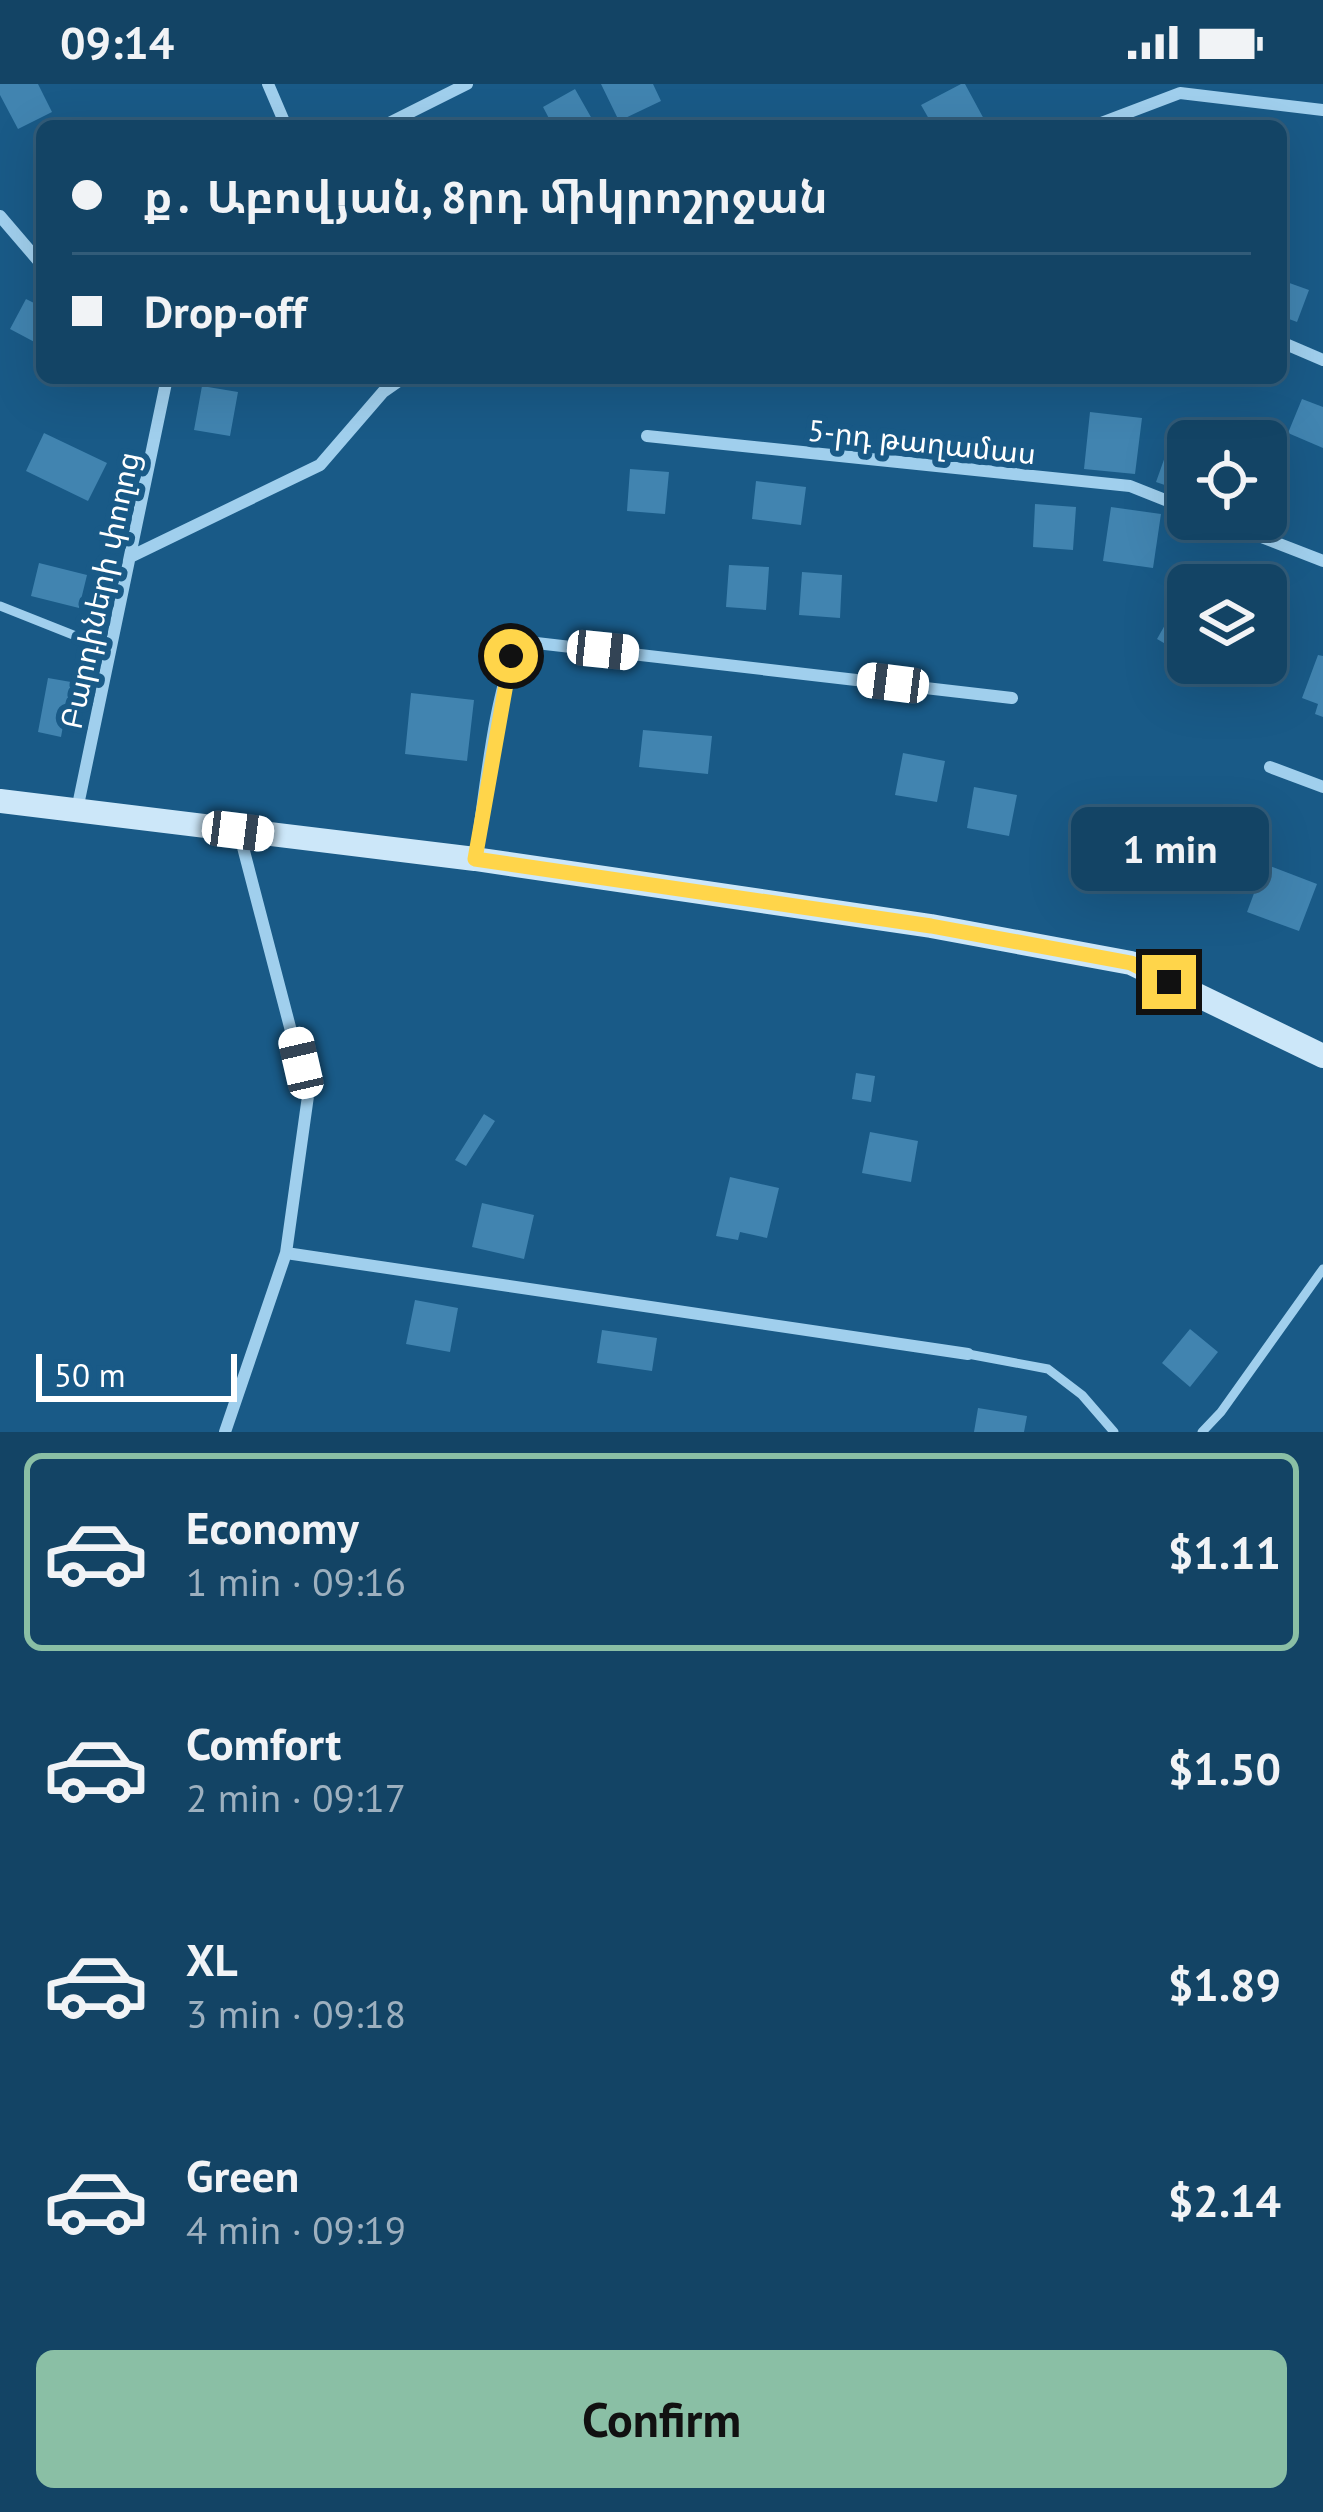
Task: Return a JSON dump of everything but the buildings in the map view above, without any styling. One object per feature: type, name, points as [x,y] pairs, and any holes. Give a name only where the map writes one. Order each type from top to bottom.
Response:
[{"type":"main road","points":[[0,801],[475,859],[931,926],[1131,963],[1323,1055]]},
{"type":"street","points":[[268,84],[283,120]]},
{"type":"street","points":[[395,120],[467,84]]},
{"type":"street","points":[[1109,120],[1180,93],[1323,110]]},
{"type":"street","points":[[0,216],[36,258]]},
{"type":"street","points":[[1287,345],[1323,360]]},
{"type":"street","name":"Բարդիների փողոց","points":[[77,812],[166,384]]},
{"type":"street","points":[[130,557],[320,465],[394,384]]},
{"type":"street","name":"5-րդ թաղամաս","points":[[647,436],[1130,486],[1167,500]]},
{"type":"street","points":[[1269,540],[1323,561]]},
{"type":"street","points":[[475,859],[491,753],[511,656],[519,641],[1012,698]]},
{"type":"street","points":[[1270,766],[1323,787]]},
{"type":"street","points":[[225,1432],[286,1253],[308,1096],[238,831]]},
{"type":"street","points":[[286,1253],[968,1354]]},
{"type":"lane","points":[[0,606],[111,650]]},
{"type":"lane","points":[[1202,1432],[1323,1269]]},
{"type":"lane","points":[[968,1354],[1048,1369],[1082,1395],[1114,1432]]},
{"type":"route","points":[[511,656],[475,859],[931,926],[1131,963],[1169,982]]}]
